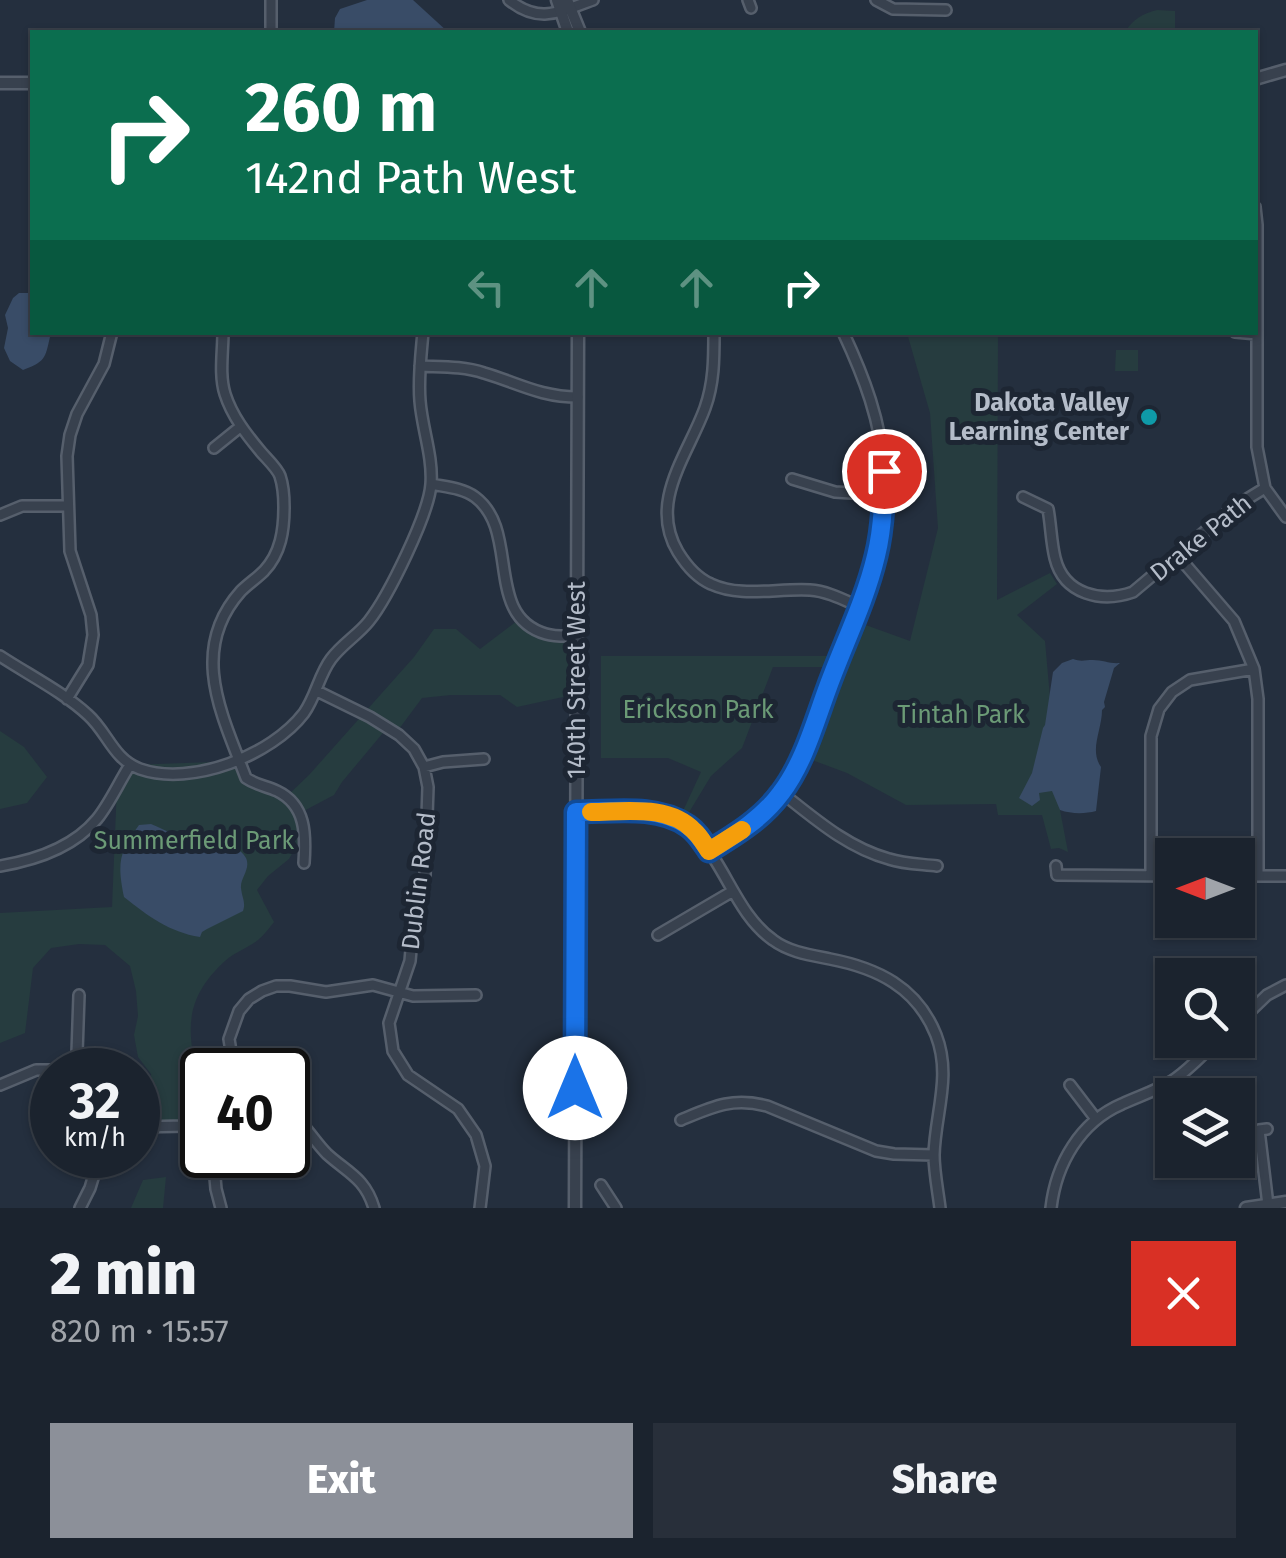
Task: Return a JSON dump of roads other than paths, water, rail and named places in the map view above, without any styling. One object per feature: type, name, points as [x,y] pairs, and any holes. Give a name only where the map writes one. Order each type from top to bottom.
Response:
[{"type":"street","points":[[271,0],[271,30]]},
{"type":"street","points":[[509,0],[538,14],[592,0]]},
{"type":"street","points":[[556,0],[566,8],[579,30]]},
{"type":"street","points":[[876,0],[893,10],[946,10]]},
{"type":"street","points":[[1258,78],[1286,70]]},
{"type":"street","points":[[0,83],[30,83]]},
{"type":"street","points":[[67,700],[88,665],[94,635],[70,551],[67,456],[77,414],[104,364],[111,335]]},
{"type":"street","points":[[223,335],[224,392],[240,427],[280,474],[284,530],[266,569],[244,588],[221,622],[212,663],[215,695],[246,778],[286,796],[298,808],[306,836],[304,863]]},
{"type":"street","points":[[0,656],[90,717],[116,754],[144,771],[192,772],[239,761],[286,733],[317,691],[328,663],[366,626],[383,602],[425,511],[431,484],[420,402],[423,335]]},
{"type":"street","name":"140th Street West","points":[[575,1208],[578,335]]},
{"type":"street","points":[[714,335],[714,370],[706,406],[671,485],[666,510],[673,543],[692,570],[710,584],[734,591],[812,590],[860,607]]},
{"type":"street","points":[[709,851],[753,823],[782,793],[801,760],[876,556],[884,495],[882,457],[877,422],[845,335]]},
{"type":"street","points":[[1257,335],[1257,447],[1265,488],[1286,517]]},
{"type":"street","points":[[420,366],[458,367],[545,395],[578,397]]},
{"type":"street","points":[[214,448],[240,427]]},
{"type":"street","points":[[792,479],[835,492],[884,495]]},
{"type":"street","points":[[431,484],[463,490],[475,497],[494,519],[510,600],[525,623],[549,635],[577,636]]},
{"type":"street","name":"Drake Path","points":[[1022,497],[1048,509],[1055,560],[1063,575],[1076,588],[1097,598],[1116,598],[1134,592],[1234,507],[1265,488]]},
{"type":"street","points":[[0,515],[22,506],[67,506]]},
{"type":"street","points":[[1178,556],[1234,622],[1254,668],[1258,699],[1258,876],[1286,876]]},
{"type":"street","points":[[1151,876],[1152,736],[1159,710],[1172,692],[1190,680],[1254,668]]},
{"type":"street","points":[[317,691],[399,735],[414,749],[424,768],[443,762],[484,759]]},
{"type":"street","points":[[0,866],[24,862],[75,840],[97,819],[130,764]]},
{"type":"street","name":"Dublin Road","points":[[424,768],[428,786],[427,859],[414,916],[410,961],[388,1023],[393,1051],[408,1075],[458,1109],[476,1135],[485,1166],[480,1208]]},
{"type":"street","points":[[782,793],[860,850],[892,860],[937,866]]},
{"type":"street","points":[[576,812],[653,812],[692,828],[753,924],[775,942],[797,952],[873,970],[900,986],[920,1006],[936,1034],[944,1066],[934,1155],[940,1208]]},
{"type":"street","points":[[1056,866],[1057,875],[1155,876]]},
{"type":"street","points":[[658,935],[733,891]]},
{"type":"street","points":[[231,1048],[232,1024],[239,1011],[249,999],[276,986],[326,992],[373,985],[413,996],[476,996]]},
{"type":"street","points":[[1255,1006],[1286,986]]},
{"type":"street","points":[[78,1048],[79,995]]},
{"type":"street","points":[[1050,1208],[1056,1175],[1073,1143],[1096,1118],[1175,1079],[1198,1058]]},
{"type":"street","points":[[0,1085],[30,1072]]},
{"type":"street","points":[[1070,1085],[1096,1118]]},
{"type":"street","points":[[681,1120],[720,1104],[749,1101],[876,1151],[934,1155]]},
{"type":"street","points":[[1267,1129],[1259,1130],[1268,1205]]},
{"type":"street","points":[[310,1133],[327,1154],[358,1178],[374,1208]]},
{"type":"street","points":[[80,1208],[93,1178]]},
{"type":"street","points":[[215,1178],[220,1208]]},
{"type":"street","points":[[601,1184],[616,1208]]},
{"type":"street","points":[[1246,1208],[1286,1202]]},
{"type":"water","points":[[367,0],[413,0],[446,30],[334,30],[340,9]]},
{"type":"water","points":[[19,293],[30,293],[30,335],[50,335],[44,357],[23,370],[10,361],[4,348],[8,328],[5,315]]},
{"type":"water","points":[[1073,659],[1120,663],[1114,668],[1097,740],[1096,754],[1101,767],[1096,811],[1083,813],[1060,810],[1052,791],[1039,793],[1040,800],[1032,806],[1019,798],[1032,773],[1045,725],[1053,672]]},
{"type":"water","points":[[151,824],[196,844],[232,847],[242,852],[247,862],[241,884],[243,911],[202,932],[200,937],[150,917],[124,897],[120,866],[124,851],[139,825]]},
{"type":"place","name":"Dakota Valley Learning Center","points":[[1149,417]]},
{"type":"park label","name":"Erickson Park","points":[[698,710]]},
{"type":"park label","name":"Tintah Park","points":[[961,715]]},
{"type":"park label","name":"Summerfield Park","points":[[194,841]]}]
